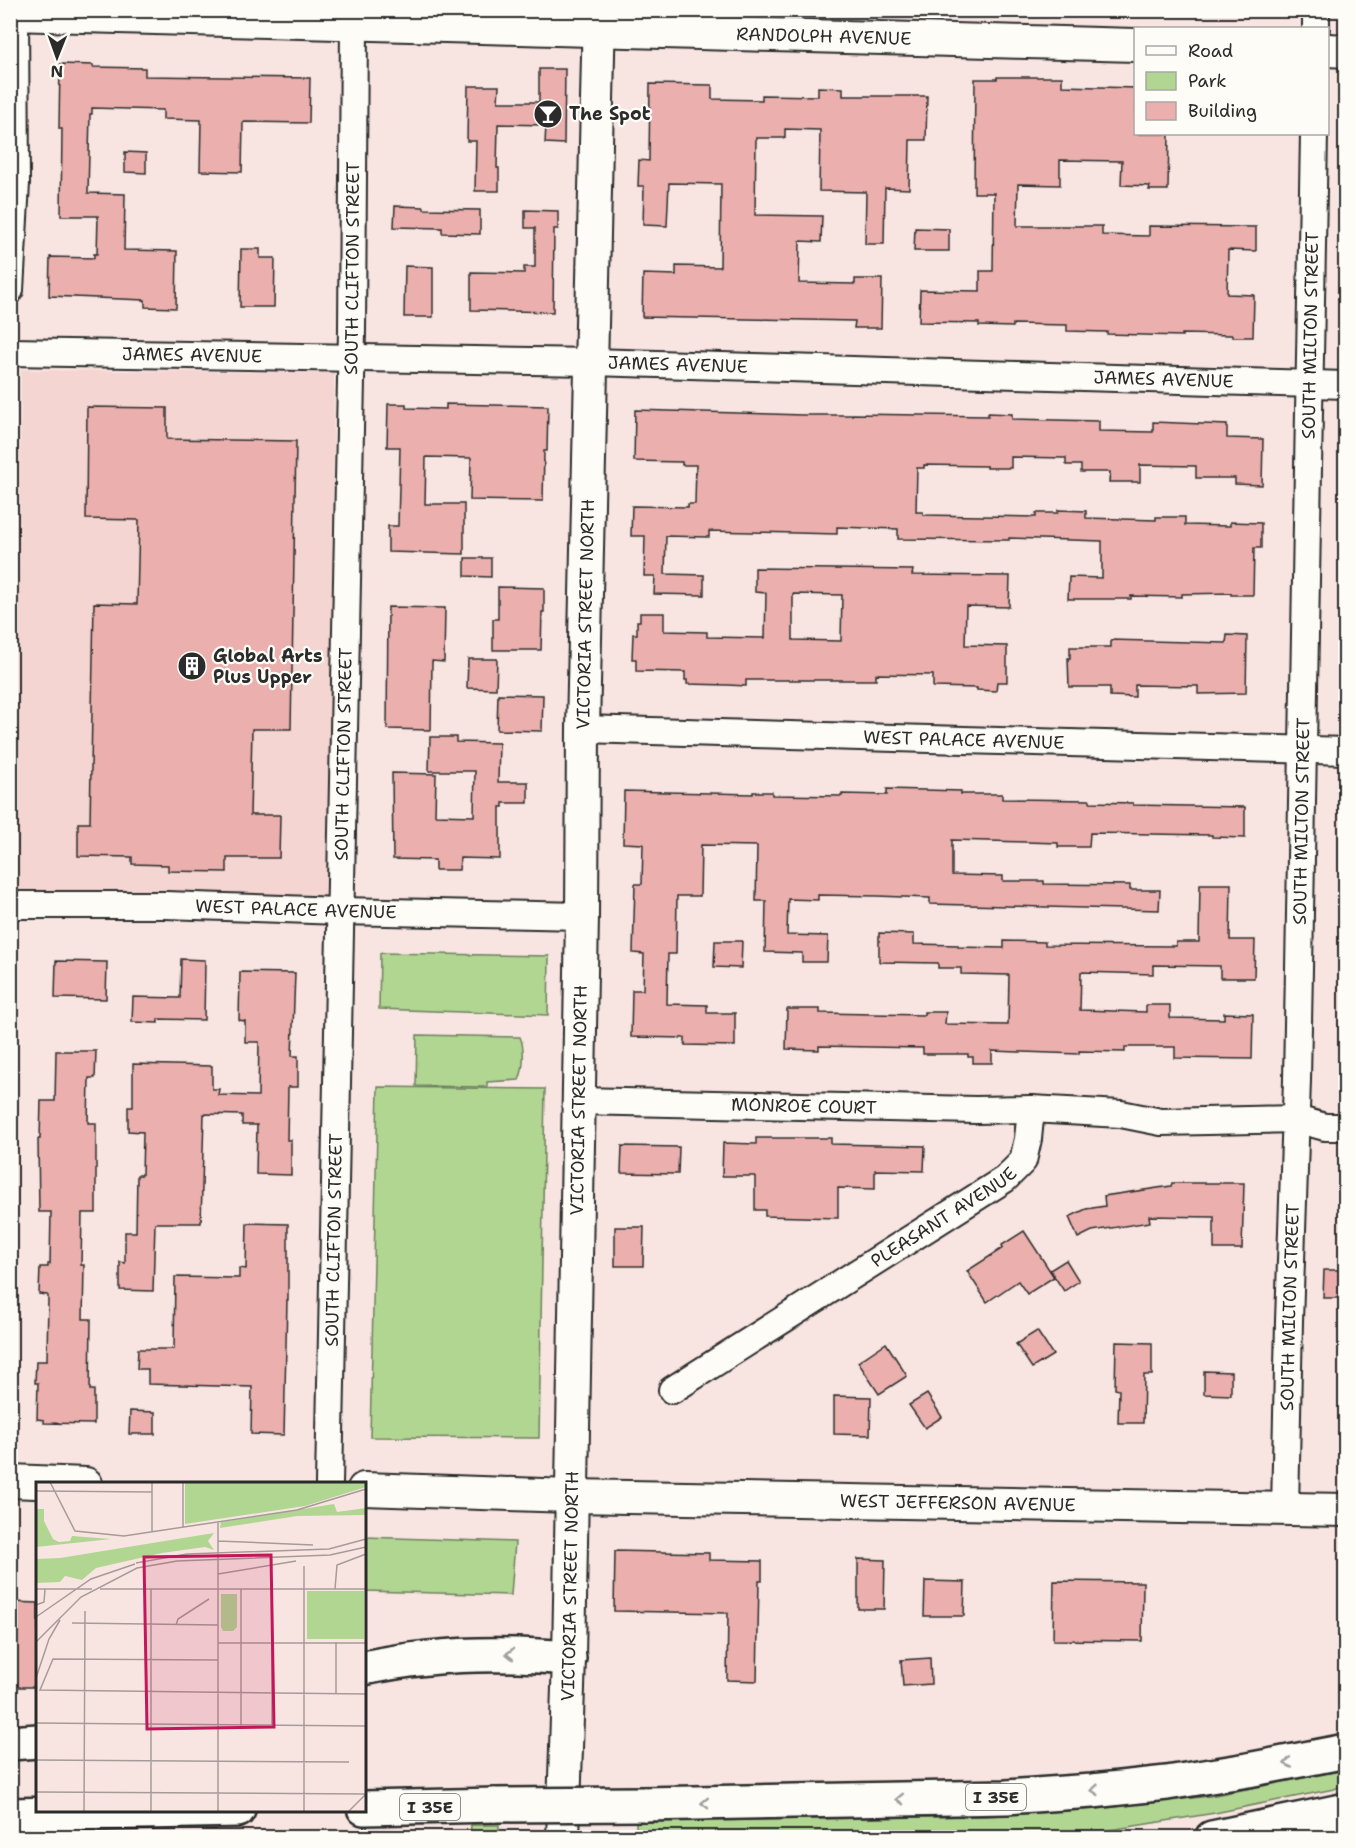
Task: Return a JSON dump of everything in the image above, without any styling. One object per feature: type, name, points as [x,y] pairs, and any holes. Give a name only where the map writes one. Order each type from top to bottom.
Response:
[{"type":"highway","points":[[366,1668],[447,1655],[511,1654],[568,1658]]},
{"type":"highway","points":[[10,1743],[36,1740]]},
{"type":"highway","name":"I 35E","points":[[366,1808],[1006,1797],[1167,1783],[1346,1751]]},
{"type":"highway","points":[[1212,1838],[1346,1810]]},
{"type":"highway","points":[[10,1815],[147,1812]]},
{"type":"street","points":[[1316,10],[1316,27]]},
{"type":"street","points":[[10,290],[16,183],[13,14]]},
{"type":"street","name":"RANDOLPH AVENUE","points":[[13,14],[354,24],[599,20],[1134,45]]},
{"type":"street","name":"VICTORIA STREET NORTH","points":[[563,1838],[582,916],[583,729],[599,20]]},
{"type":"street","name":"SOUTH CLIFTON STREET","points":[[329,1482],[351,359],[354,24]]},
{"type":"street","points":[[1329,50],[1346,51]]},
{"type":"street","name":"SOUTH MILTON STREET","points":[[1285,1509],[1296,1119],[1314,135]]},
{"type":"street","name":"JAMES AVENUE","points":[[10,352],[592,362],[1346,385]]},
{"type":"street","name":"WEST PALACE AVENUE","points":[[583,729],[1346,751]]},
{"type":"street","name":"WEST PALACE AVENUE","points":[[10,905],[165,905],[582,916]]},
{"type":"street","name":"MONROE COURT","points":[[578,1101],[965,1110],[1031,1109]]},
{"type":"street","points":[[1031,1109],[1121,1114],[1161,1122],[1296,1119],[1325,1127],[1346,1127]]},
{"type":"street","name":"PLEASANT AVENUE","points":[[672,1390],[1005,1179],[1023,1161],[1031,1109]]},
{"type":"street","points":[[10,1481],[36,1482]]},
{"type":"street","name":"WEST JEFFERSON AVENUE","points":[[366,1489],[571,1496],[1346,1510]]},
{"type":"shaded area","points":[[1119,10],[1285,10],[1285,16]]},
{"type":"shaded area","points":[[21,370],[334,373],[329,898],[16,895]]},
{"type":"green space","points":[[380,953],[549,956],[548,1015],[379,1009]]},
{"type":"green space","points":[[417,1035],[520,1037],[523,1058],[519,1080],[487,1082],[487,1087],[416,1086]]},
{"type":"green space","points":[[378,1087],[545,1089],[539,1438],[370,1437]]},
{"type":"green space","points":[[366,1537],[515,1542],[511,1595],[366,1591]]},
{"type":"green space","points":[[1345,1770],[1345,1785],[1334,1789],[1215,1813],[1116,1829],[1046,1837],[636,1837],[636,1822],[987,1816],[1096,1809],[1210,1796]]},
{"type":"green space","points":[[471,1825],[499,1825],[499,1837],[321,1837],[470,1835]]},
{"type":"building","points":[[60,64],[145,68],[145,76],[310,78],[309,123],[243,122],[242,172],[200,171],[201,120],[163,119],[163,110],[92,108],[88,193],[125,194],[124,250],[177,251],[176,308],[145,307],[145,300],[49,296],[50,257],[94,258],[94,254],[97,254],[98,216],[61,216]]},
{"type":"building","points":[[539,69],[565,69],[564,144],[545,143],[546,125],[498,124],[499,191],[475,191],[476,141],[467,141],[468,86],[499,86],[498,102],[539,102]]},
{"type":"building","points":[[997,77],[1062,77],[1062,86],[1134,88],[1134,135],[1169,135],[1168,190],[1149,190],[1150,186],[1121,185],[1122,161],[1060,160],[1060,185],[1018,184],[1017,226],[1102,226],[1102,235],[1149,236],[1149,226],[1256,227],[1256,251],[1228,250],[1227,294],[1254,295],[1253,337],[1107,334],[1107,332],[1067,331],[1067,325],[1013,324],[1013,327],[979,326],[979,323],[919,322],[920,290],[980,291],[980,271],[993,271],[994,193],[974,193],[975,79],[997,79]]},
{"type":"building","points":[[650,84],[712,85],[712,99],[762,100],[762,95],[818,96],[818,87],[843,88],[843,96],[927,96],[926,140],[910,140],[909,189],[885,188],[884,244],[865,244],[866,192],[819,191],[820,130],[785,129],[785,138],[756,138],[755,215],[822,216],[821,242],[800,241],[799,283],[855,284],[855,279],[882,279],[881,328],[854,328],[855,321],[642,317],[643,274],[676,275],[676,266],[720,267],[721,184],[669,183],[667,226],[643,225],[644,186],[638,186],[639,160],[649,161]]},
{"type":"building","points":[[125,152],[146,153],[146,173],[125,172]]},
{"type":"building","points":[[395,206],[480,210],[480,234],[442,233],[442,228],[394,227]]},
{"type":"building","points":[[525,210],[558,211],[558,229],[554,229],[553,312],[471,310],[471,272],[524,273],[524,267],[535,267],[535,228],[525,228]]},
{"type":"building","points":[[915,228],[949,229],[949,251],[914,251]]},
{"type":"building","points":[[241,249],[260,249],[260,258],[275,258],[274,307],[240,307]]},
{"type":"building","points":[[405,266],[433,267],[433,317],[404,317]]},
{"type":"building","points":[[388,404],[406,404],[406,408],[446,409],[446,404],[548,406],[543,501],[470,500],[471,458],[426,457],[425,504],[464,504],[464,554],[388,552],[388,526],[398,526],[400,447],[387,447]]},
{"type":"building","name":"Global Arts Plus Upper","points":[[87,407],[167,408],[167,439],[296,441],[291,729],[252,729],[250,815],[280,815],[279,858],[227,858],[227,872],[168,871],[168,865],[132,864],[132,857],[78,856],[78,823],[90,823],[94,603],[137,604],[139,520],[86,519]]},
{"type":"building","points":[[635,410],[802,415],[988,416],[988,413],[1012,414],[1012,419],[1099,421],[1099,431],[1153,432],[1153,422],[1227,425],[1227,438],[1263,439],[1262,485],[1235,484],[1235,478],[1196,478],[1196,466],[1140,465],[1140,482],[1109,482],[1110,472],[1081,472],[1081,465],[1066,465],[1066,458],[1011,457],[1011,468],[924,465],[924,468],[917,468],[916,512],[923,512],[923,515],[1036,517],[1036,513],[1058,513],[1058,510],[1086,511],[1086,518],[1156,520],[1156,517],[1185,517],[1185,525],[1230,526],[1230,522],[1261,523],[1261,548],[1254,548],[1253,595],[1182,594],[1182,597],[1131,596],[1131,599],[1068,599],[1069,577],[1102,578],[1102,541],[1009,538],[1009,540],[898,539],[898,529],[837,527],[837,534],[709,531],[709,537],[666,536],[665,574],[704,575],[704,595],[654,594],[655,576],[644,576],[645,536],[631,536],[632,506],[688,507],[688,504],[695,504],[696,465],[682,465],[682,462],[634,461]]},
{"type":"building","points":[[465,558],[491,558],[491,577],[465,576]]},
{"type":"building","points":[[755,568],[913,570],[912,575],[1010,576],[1009,607],[966,606],[965,645],[1007,646],[1007,682],[997,682],[996,691],[977,690],[977,688],[933,687],[933,675],[876,674],[876,680],[746,680],[746,686],[687,684],[685,672],[636,671],[636,659],[632,659],[633,634],[637,634],[637,621],[640,621],[640,613],[664,613],[664,631],[707,632],[707,637],[765,638],[766,593],[755,592]],"holes":[[[793,594],[842,595],[841,641],[793,640]]]},
{"type":"building","points":[[498,587],[544,588],[541,650],[493,650],[493,619],[498,619]]},
{"type":"building","points":[[388,607],[445,608],[444,662],[432,661],[431,730],[387,729]]},
{"type":"building","points":[[1227,635],[1247,636],[1246,693],[1198,694],[1198,686],[1135,685],[1135,697],[1110,696],[1110,687],[1069,687],[1070,647],[1111,647],[1111,640],[1226,643]]},
{"type":"building","points":[[468,659],[497,659],[496,689],[467,688]]},
{"type":"building","points":[[498,694],[543,695],[542,731],[497,730]]},
{"type":"building","points":[[430,737],[456,737],[456,742],[499,743],[498,782],[528,782],[528,803],[503,803],[503,807],[500,807],[500,859],[460,858],[459,870],[435,870],[435,860],[393,859],[392,773],[436,774],[435,815],[474,816],[475,771],[429,771]]},
{"type":"building","points":[[887,789],[1002,794],[1002,799],[1090,800],[1090,802],[1133,803],[1133,805],[1245,807],[1245,838],[1212,837],[1212,835],[1090,833],[1089,847],[1058,847],[1058,843],[952,840],[952,875],[1003,876],[1003,881],[1044,881],[1044,884],[1130,885],[1130,890],[1160,890],[1159,910],[930,904],[930,898],[877,896],[818,895],[818,900],[788,899],[787,935],[828,936],[827,962],[802,962],[802,953],[765,952],[766,901],[756,901],[757,846],[701,845],[700,896],[677,896],[676,954],[668,954],[667,1004],[707,1005],[707,1013],[735,1013],[735,1046],[685,1045],[685,1038],[631,1037],[632,990],[643,990],[644,954],[633,953],[635,884],[642,884],[643,844],[623,843],[624,791],[753,794],[753,792],[772,792],[772,795],[842,796],[842,794],[887,795]]},
{"type":"building","points":[[1200,884],[1231,884],[1230,940],[1255,940],[1254,978],[1220,978],[1220,966],[1153,965],[1153,974],[1081,972],[1080,1010],[1146,1012],[1146,1005],[1170,1005],[1170,1018],[1224,1019],[1224,1013],[1253,1014],[1252,1059],[1175,1058],[1175,1047],[1125,1047],[1125,1052],[1079,1051],[1079,1054],[992,1051],[992,1063],[973,1063],[973,1057],[968,1057],[968,1054],[923,1054],[923,1048],[819,1046],[819,1050],[786,1049],[787,1009],[820,1009],[820,1013],[924,1015],[924,1012],[946,1012],[945,1024],[1008,1025],[1009,975],[961,974],[961,968],[938,968],[938,963],[879,962],[879,933],[914,934],[914,944],[958,945],[958,947],[1004,948],[1004,941],[1045,942],[1045,945],[1176,946],[1176,942],[1199,942]]},
{"type":"building","points":[[715,941],[742,941],[741,968],[714,967]]},
{"type":"building","points":[[181,959],[205,960],[204,1020],[158,1019],[158,1023],[132,1022],[133,997],[180,998]]},
{"type":"building","points":[[56,961],[107,962],[106,999],[55,998]]},
{"type":"building","points":[[240,972],[295,973],[292,1056],[298,1056],[298,1087],[288,1087],[287,1140],[291,1140],[291,1175],[256,1174],[257,1125],[242,1125],[242,1115],[204,1114],[201,1223],[155,1223],[153,1291],[120,1290],[120,1262],[125,1263],[125,1232],[136,1232],[137,1175],[142,1175],[143,1132],[128,1131],[128,1107],[133,1107],[133,1064],[212,1066],[212,1089],[219,1089],[218,1095],[258,1096],[259,1042],[245,1042],[245,1021],[239,1020]]},
{"type":"building","points":[[56,1051],[96,1051],[95,1078],[89,1078],[88,1123],[96,1123],[96,1213],[82,1213],[81,1265],[84,1265],[83,1319],[91,1319],[90,1390],[94,1390],[94,1424],[44,1423],[44,1420],[37,1419],[36,1361],[47,1361],[48,1296],[39,1294],[40,1267],[48,1267],[50,1264],[51,1212],[39,1212],[38,1139],[40,1139],[41,1101],[55,1101]]},
{"type":"building","points":[[756,1138],[831,1138],[831,1144],[925,1146],[924,1171],[875,1170],[875,1189],[838,1188],[838,1218],[765,1216],[765,1210],[755,1210],[755,1176],[722,1176],[723,1143],[756,1144]]},
{"type":"building","points":[[622,1146],[679,1147],[678,1174],[621,1173]]},
{"type":"building","points":[[1172,1183],[1244,1183],[1242,1249],[1214,1249],[1214,1217],[1149,1216],[1150,1222],[1092,1231],[1078,1238],[1069,1217],[1086,1209],[1105,1206],[1104,1196],[1171,1186]]},
{"type":"building","points":[[247,1223],[288,1224],[284,1435],[251,1434],[252,1387],[148,1384],[148,1369],[137,1369],[138,1349],[174,1349],[175,1277],[239,1278],[239,1268],[246,1269]]},
{"type":"building","points":[[615,1227],[644,1227],[643,1266],[615,1266]]},
{"type":"building","points":[[1024,1231],[1054,1277],[1027,1294],[1018,1281],[987,1302],[967,1271],[1003,1248],[1002,1245]]},
{"type":"building","points":[[1066,1260],[1079,1281],[1064,1291],[1050,1270]]},
{"type":"building","points":[[1324,1270],[1346,1270],[1346,1298],[1323,1298]]},
{"type":"building","points":[[1037,1331],[1053,1355],[1032,1368],[1016,1344]]},
{"type":"building","points":[[1116,1342],[1152,1343],[1152,1375],[1144,1375],[1143,1423],[1118,1423],[1119,1390],[1115,1389]]},
{"type":"building","points":[[886,1343],[907,1376],[879,1394],[858,1362]]},
{"type":"building","points":[[1204,1371],[1231,1372],[1231,1395],[1204,1394]]},
{"type":"building","points":[[927,1394],[942,1417],[925,1428],[909,1405]]},
{"type":"building","points":[[834,1396],[871,1397],[870,1435],[834,1434]]},
{"type":"building","points":[[130,1411],[155,1412],[155,1434],[129,1434]]},
{"type":"building","points":[[615,1551],[709,1553],[709,1560],[762,1561],[762,1581],[759,1581],[757,1681],[727,1680],[728,1613],[614,1611]]},
{"type":"building","points":[[858,1559],[885,1560],[884,1609],[858,1609]]},
{"type":"building","points":[[925,1581],[965,1582],[964,1616],[924,1616]]},
{"type":"building","points":[[1054,1581],[1143,1582],[1142,1641],[1053,1640]]},
{"type":"building","points":[[10,1602],[36,1603],[36,1687],[10,1687]]},
{"type":"building","points":[[930,1658],[931,1684],[903,1686],[901,1660]]},
{"type":"place","name":"The Spot","points":[[548,114]]},
{"type":"place","name":"Global Arts Plus Upper","points":[[192,666]]}]
